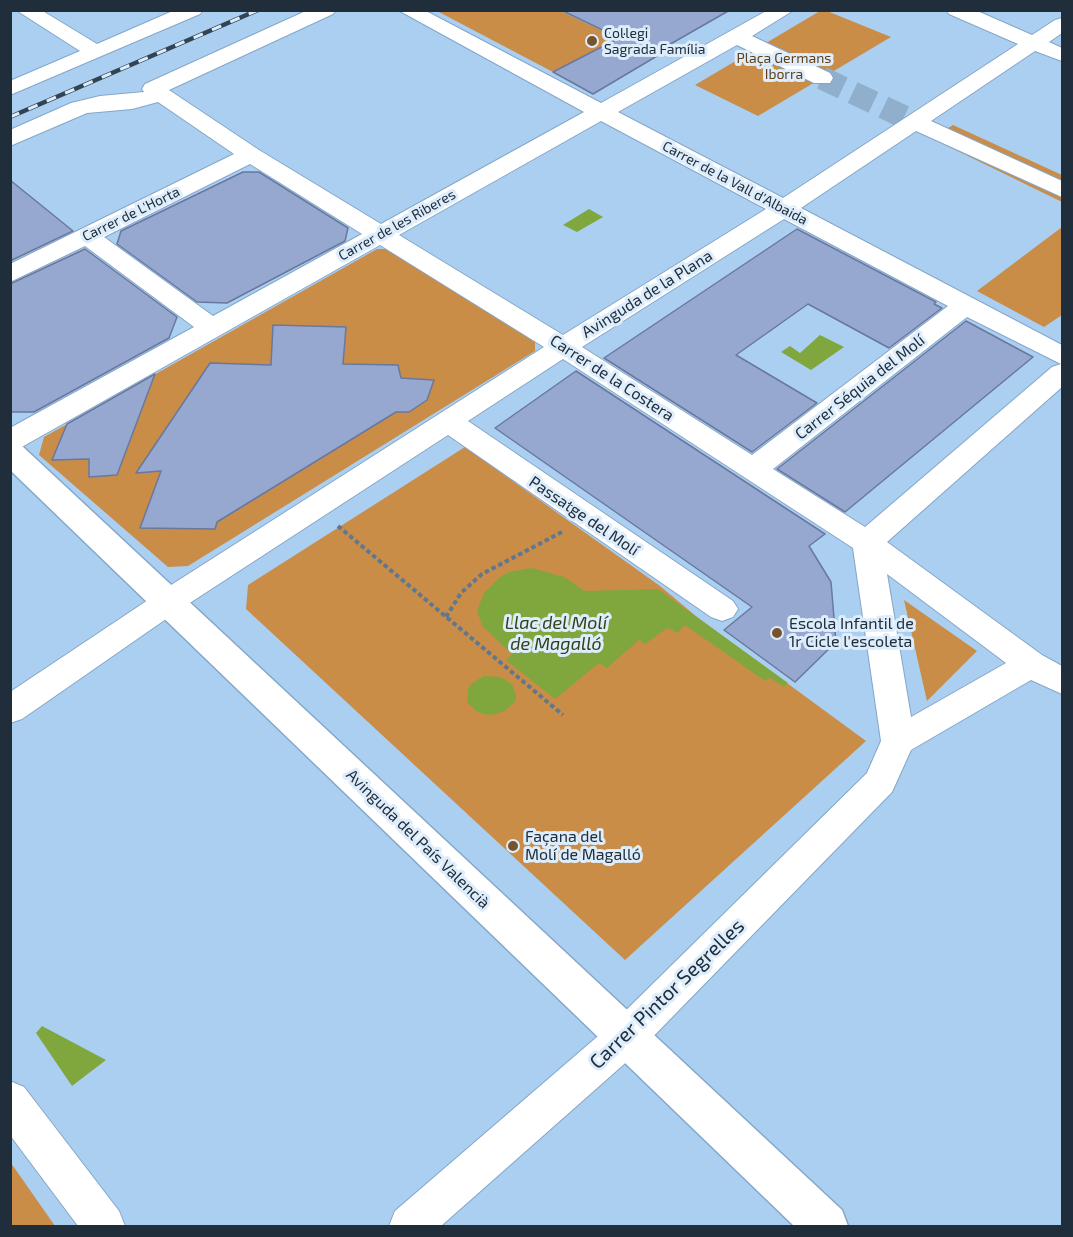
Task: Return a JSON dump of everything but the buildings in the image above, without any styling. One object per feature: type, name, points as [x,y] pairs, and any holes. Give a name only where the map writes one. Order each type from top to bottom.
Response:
[{"type":"street","points":[[26,10],[96,52]]},
{"type":"street","points":[[10,89],[193,10]]},
{"type":"street","points":[[10,139],[79,108],[100,103],[132,102],[157,92],[326,10]]},
{"type":"street","name":"Carrer de la Vall d'Albaida","points":[[408,10],[1062,356]]},
{"type":"street","name":"Carrer de les Riberes","points":[[10,441],[784,10]]},
{"type":"street","points":[[956,10],[1062,55]]},
{"type":"street","name":"Avinguda de la Plana","points":[[10,710],[168,602],[783,208],[1062,24]]},
{"type":"street","points":[[745,41],[822,78]]},
{"type":"street","name":"Carrer de la Costera","points":[[157,92],[251,155],[563,347],[867,543],[1031,664],[1062,681]]},
{"type":"street","points":[[924,126],[1062,190]]},
{"type":"street","name":"Carrer de L'Horta","points":[[10,274],[251,155]]},
{"type":"street","points":[[87,236],[212,328]]},
{"type":"street","name":"Carrer Séquia del Molí","points":[[753,469],[966,305]]},
{"type":"street","points":[[1031,664],[898,741],[867,543],[1062,373]]},
{"type":"street","name":"Passatge del Molí","points":[[448,421],[587,519],[722,609]]},
{"type":"street","name":"Avinguda del País Valencià","points":[[10,452],[826,1227]]},
{"type":"street","name":"Carrer Pintor Segrelles","points":[[410,1227],[626,1037],[880,782],[898,741]]},
{"type":"street","points":[[10,1101],[104,1227]]},
{"type":"path","points":[[446,617],[461,593],[482,574],[587,519]]},
{"type":"path","points":[[342,529],[563,715]]},
{"type":"green space","points":[[437,11],[561,11],[619,39],[553,72]]},
{"type":"green space","name":"Plaça Germans Iborra","points":[[820,11],[827,11],[891,37],[758,116],[695,85]]},
{"type":"green space","points":[[953,125],[1062,175],[1062,202],[931,138]]},
{"type":"green space","points":[[1062,227],[1062,315],[1044,327],[977,291]]},
{"type":"green space","points":[[377,249],[397,249],[535,338],[535,351],[188,566],[168,567],[39,455],[44,437]]},
{"type":"green space","points":[[465,447],[660,586],[697,617],[866,741],[625,960],[246,609],[248,585]]},
{"type":"green space","points":[[904,600],[977,651],[927,701]]},
{"type":"green space","points":[[11,1163],[55,1226],[11,1226]]},
{"type":"water","points":[[589,209],[603,217],[577,232],[563,225]]},
{"type":"water","points":[[820,335],[844,347],[811,370],[781,352],[790,346],[800,353]]},
{"type":"water","name":"Llac del Molí de Magalló","points":[[532,568],[564,577],[585,591],[658,589],[788,683],[784,687],[770,678],[765,681],[685,625],[678,633],[667,628],[645,644],[639,640],[607,668],[599,663],[555,699],[506,660],[512,654],[483,627],[477,611],[484,593],[500,577],[509,572]]},
{"type":"water","name":"Llac del Molí de Magalló","points":[[484,676],[500,677],[512,684],[516,696],[515,702],[505,711],[491,715],[483,714],[467,702],[468,689],[472,683]]},
{"type":"water","points":[[42,1026],[106,1060],[72,1086],[36,1033]]},
{"type":"tunnel","points":[[822,78],[904,117]]},
{"type":"railway","points":[[10,117],[258,10]]},
{"type":"place","name":"Col·legi Sagrada Família","points":[[592,41]]},
{"type":"place","name":"Escola Infantil de 1r Cicle l'escoleta","points":[[777,633]]},
{"type":"place","name":"Façana del Molí de Magalló","points":[[513,846]]}]
